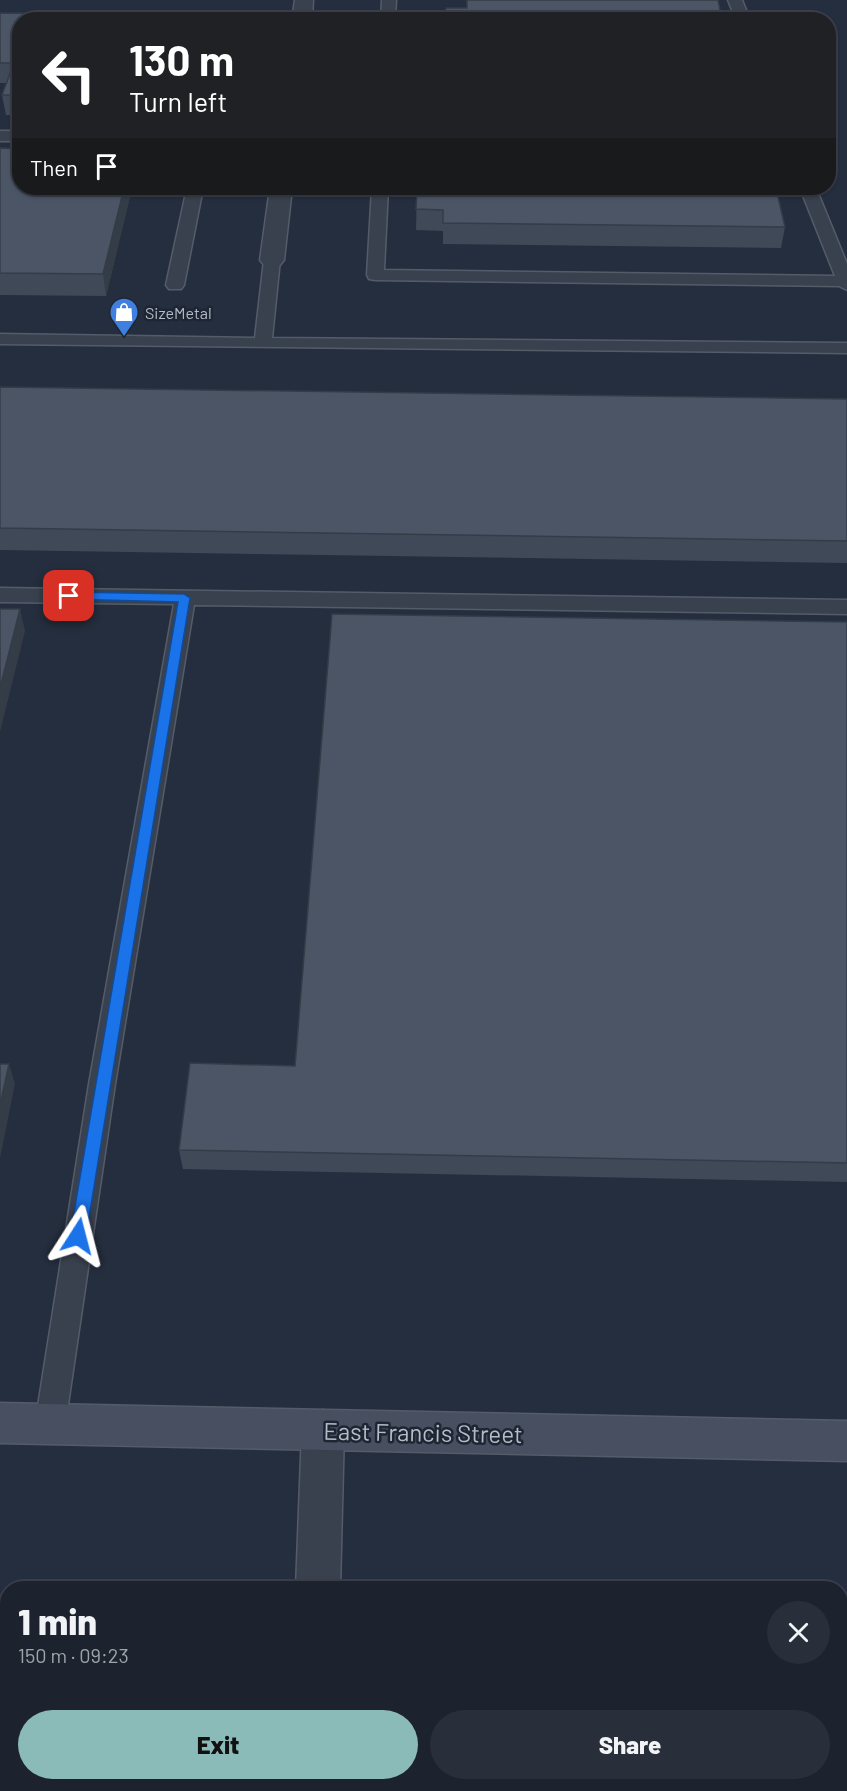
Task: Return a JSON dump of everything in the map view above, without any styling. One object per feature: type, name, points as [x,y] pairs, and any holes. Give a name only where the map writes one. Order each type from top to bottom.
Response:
[{"type":"street","points":[[272,260],[280,195]]},
{"type":"street","name":"East Francis Street","points":[[0,1424],[847,1440]]},
{"type":"street","points":[[318,1581],[323,1430]]},
{"type":"lane","points":[[175,285],[194,195]]},
{"type":"lane","points":[[380,195],[375,275],[846,283],[811,195]]},
{"type":"lane","points":[[263,343],[272,260]]},
{"type":"lane","points":[[0,339],[847,348]]},
{"type":"lane","points":[[0,596],[847,607]]},
{"type":"lane","points":[[50,1425],[100,1095],[184,598]]},
{"type":"building","points":[[467,0],[718,0],[720,12],[446,12],[446,8],[467,8]]},
{"type":"building","points":[[0,13],[12,13],[12,63],[0,63]]},
{"type":"building","points":[[12,68],[12,95],[2,95]]},
{"type":"building","points":[[0,148],[12,149],[12,195],[122,195],[103,274],[0,273]]},
{"type":"building","points":[[417,195],[778,195],[785,227],[443,223],[443,210],[416,209]]},
{"type":"building","points":[[0,387],[847,399],[847,541],[0,528]]},
{"type":"building","points":[[0,609],[20,609],[0,688]]},
{"type":"building","points":[[332,614],[847,622],[847,1163],[179,1150],[190,1063],[295,1066]]},
{"type":"building","points":[[0,1064],[9,1064],[0,1105]]},
{"type":"place","name":"SizeMetal","points":[[124,338]]},
{"type":"route","points":[[69,596],[184,598],[78,1236]]}]
